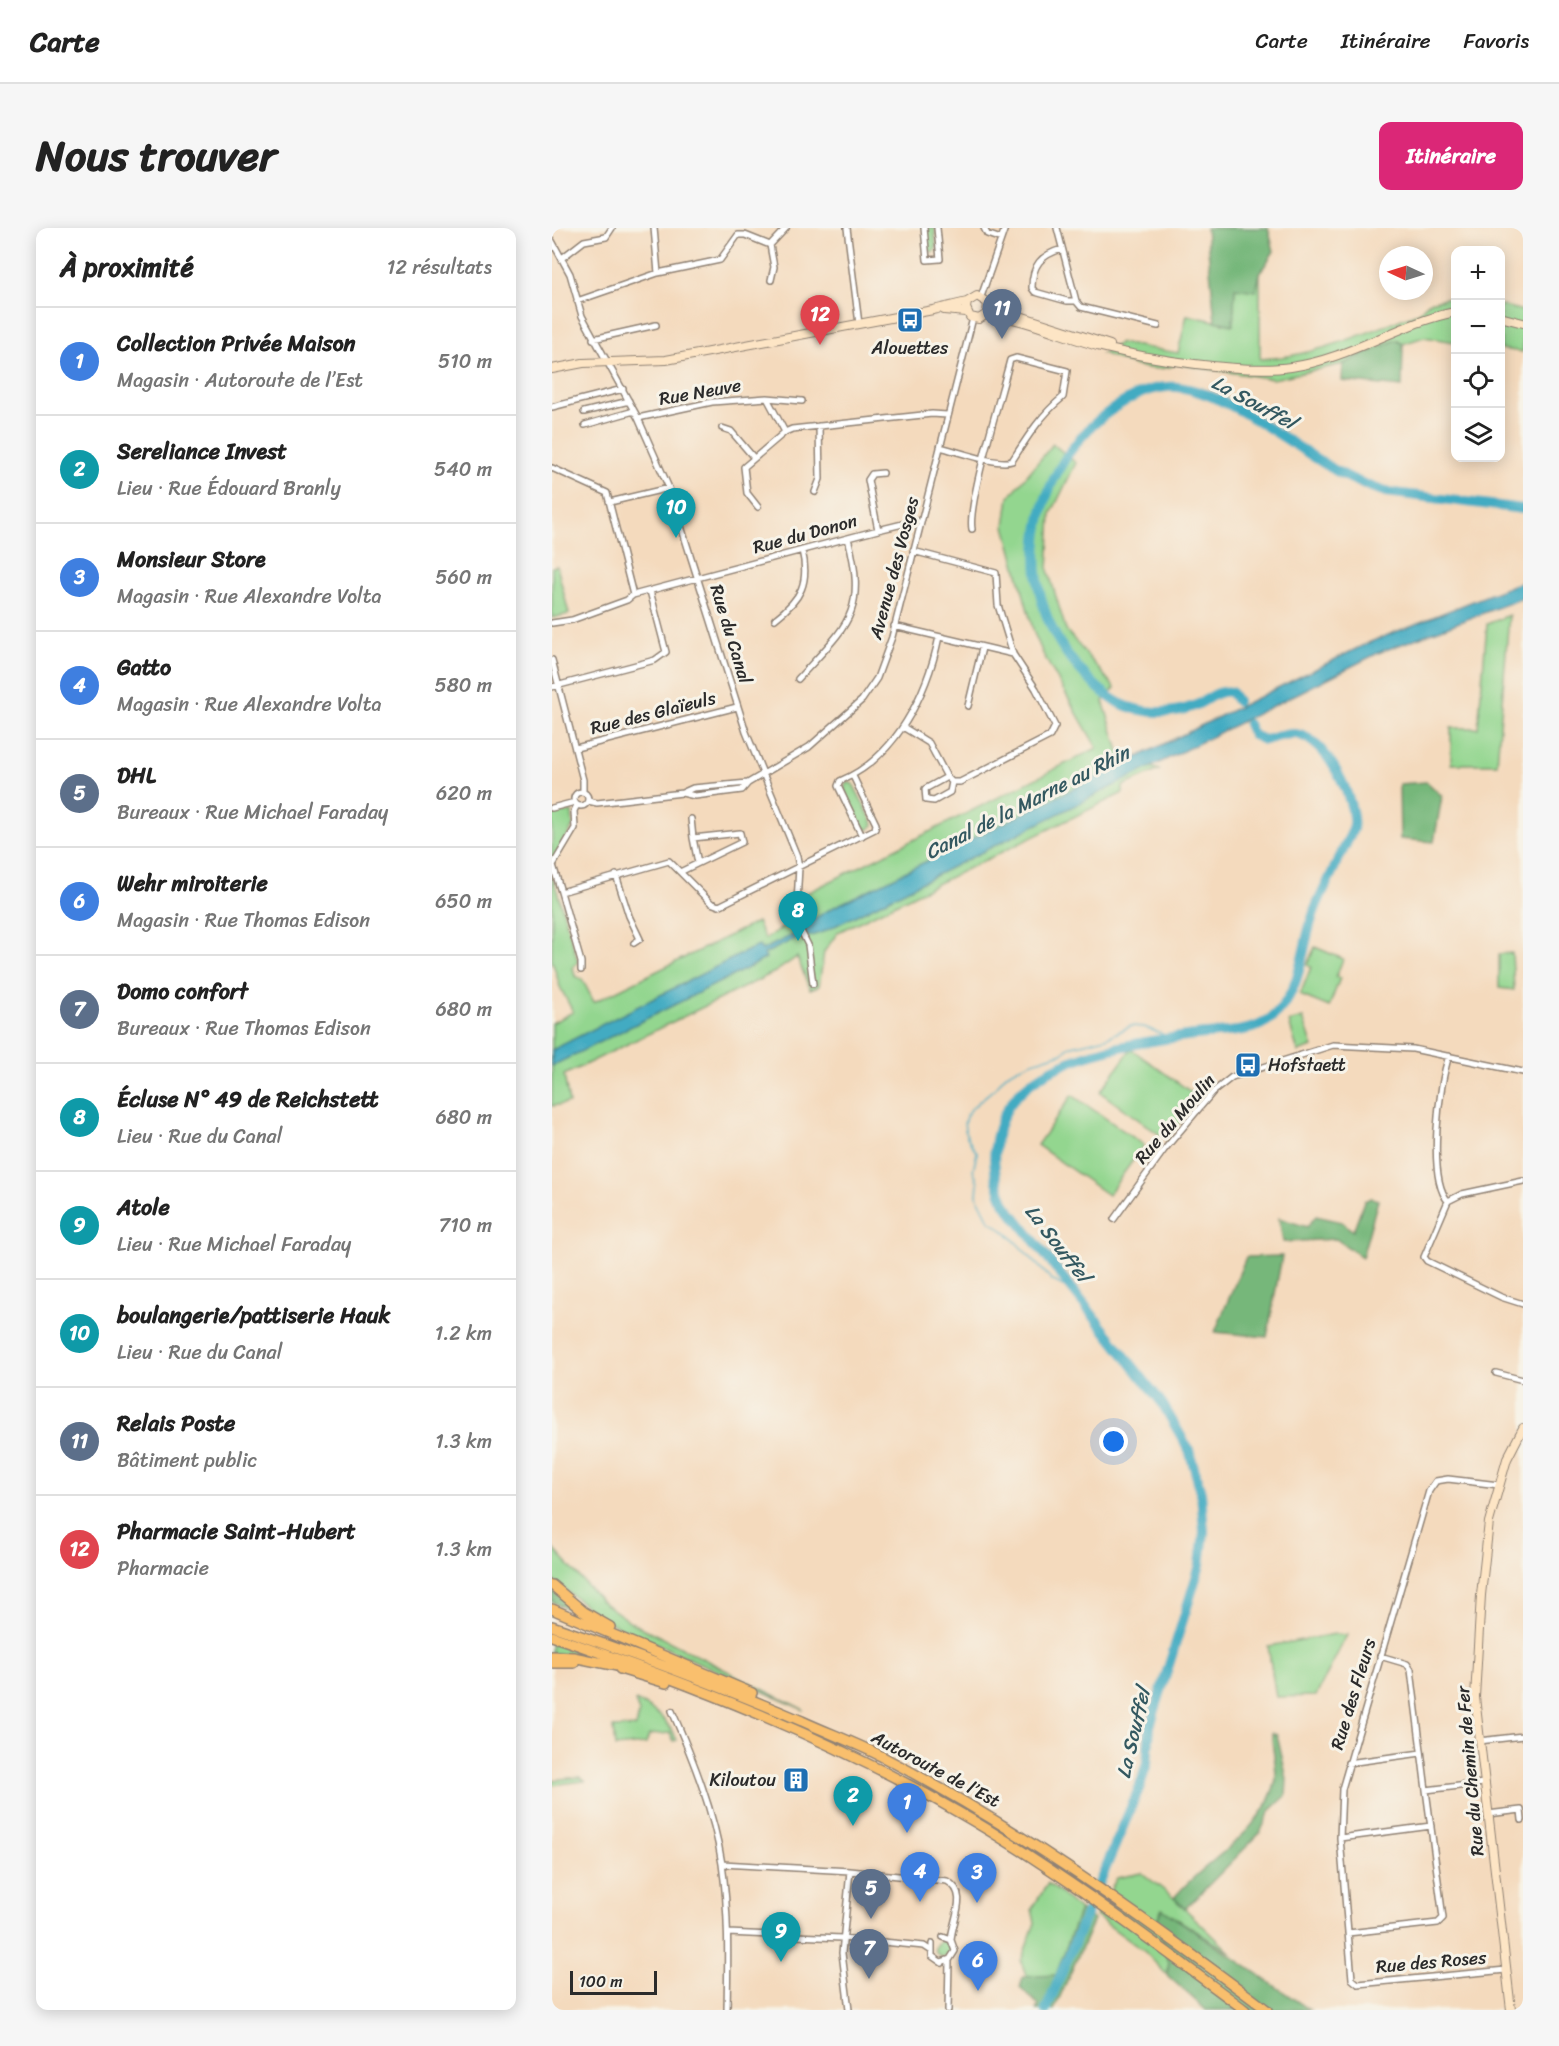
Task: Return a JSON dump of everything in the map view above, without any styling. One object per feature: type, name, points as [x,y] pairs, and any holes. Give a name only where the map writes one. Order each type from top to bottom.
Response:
[{"type":"highway","points":[[552,1585],[584,1612],[658,1653]]},
{"type":"highway","points":[[552,1609],[735,1685],[879,1754]]},
{"type":"highway","name":"Autoroute de l’Est","points":[[552,1626],[724,1687],[879,1754],[1004,1825],[1080,1875],[1267,2010]]},
{"type":"highway","name":"Autoroute de l’Est","points":[[552,1636],[668,1677],[754,1712],[863,1761],[919,1790],[998,1836],[1075,1887],[1245,2010]]},
{"type":"highway","points":[[552,1656],[622,1666],[754,1712]]},
{"type":"highway","points":[[552,1663],[603,1666],[666,1683]]},
{"type":"main road","points":[[552,369],[583,363],[672,359],[933,310],[967,302],[973,297],[981,297],[988,310],[1126,351],[1233,367],[1290,368],[1333,358],[1451,314]]},
{"type":"main road","points":[[966,312],[967,302]]},
{"type":"main road","points":[[933,310],[966,312],[973,318],[982,318],[988,310]]},
{"type":"main road","points":[[1505,318],[1523,323]]},
{"type":"main road","name":"Rue du Chemin de Fer","points":[[1511,2010],[1475,1697],[1481,1595],[1489,1522],[1513,1446],[1523,1428]]},
{"type":"street","points":[[562,258],[584,241],[606,237],[612,228]]},
{"type":"street","points":[[654,228],[658,273]]},
{"type":"street","points":[[770,245],[786,228]]},
{"type":"street","points":[[847,228],[859,324]]},
{"type":"street","points":[[924,228],[927,260],[940,259],[937,228]]},
{"type":"street","points":[[984,228],[987,234],[1001,239]]},
{"type":"street","points":[[981,297],[1005,228]]},
{"type":"street","points":[[1057,228],[1076,301],[1082,307],[1094,312],[1158,326]]},
{"type":"street","points":[[578,301],[658,273],[720,260],[738,235],[745,235],[770,245]]},
{"type":"street","name":"Rue du Canal","points":[[552,241],[562,258],[593,339],[638,418],[669,488],[737,706],[786,825],[799,867],[797,922],[806,940],[813,984]]},
{"type":"street","points":[[770,245],[774,267],[771,280]]},
{"type":"street","points":[[1062,249],[1045,254],[1040,259],[1032,288],[1035,292],[1076,301]]},
{"type":"street","name":"Avenue des Vosges","points":[[588,801],[597,803],[682,793],[693,788],[748,783],[827,734],[862,700],[877,678],[894,626],[973,318]]},
{"type":"street","points":[[593,339],[656,325]]},
{"type":"street","points":[[940,447],[985,458],[1005,463],[1012,461],[1028,433],[1044,413],[1063,397],[1068,376],[1064,369],[1016,358],[1010,360],[985,458],[970,519],[972,529]]},
{"type":"street","points":[[552,407],[623,389]]},
{"type":"street","name":"Rue Neuve","points":[[767,398],[785,432]]},
{"type":"street","name":"Rue Neuve","points":[[638,418],[712,402],[767,398],[802,401]]},
{"type":"street","points":[[584,412],[629,401]]},
{"type":"street","points":[[585,425],[634,411]]},
{"type":"street","points":[[758,507],[747,493],[744,467],[785,432],[819,426],[932,414],[947,415]]},
{"type":"street","points":[[815,492],[820,479],[819,426]]},
{"type":"street","points":[[722,428],[731,431],[754,458]]},
{"type":"street","points":[[552,468],[607,493],[633,595]]},
{"type":"street","points":[[879,530],[868,480],[872,474],[884,472]]},
{"type":"street","points":[[610,502],[669,488]]},
{"type":"street","name":"Rue du Donon","points":[[552,623],[572,620],[627,600],[633,595],[915,521],[921,523]]},
{"type":"street","points":[[798,679],[836,640],[852,612],[856,596],[856,571],[848,538]]},
{"type":"street","points":[[775,619],[791,606],[804,585],[806,567],[802,550]]},
{"type":"street","points":[[903,727],[929,743],[949,780],[950,792],[934,801],[926,800],[923,795],[925,789],[949,780],[960,782],[1054,732],[1054,723],[1036,689],[1013,654],[998,605],[996,573],[913,551]]},
{"type":"street","points":[[552,687],[655,660],[666,652],[650,591]]},
{"type":"street","points":[[894,626],[1013,654]]},
{"type":"street","points":[[862,836],[838,786],[840,781],[853,776],[903,727],[927,678],[939,637]]},
{"type":"street","points":[[968,706],[982,648]]},
{"type":"street","points":[[552,660],[576,748],[583,791],[587,794],[588,801],[583,806],[576,803],[552,808]]},
{"type":"street","name":"Rue des Glaïeuls","points":[[576,748],[737,706]]},
{"type":"street","points":[[561,892],[669,861],[711,903],[719,906],[875,829],[876,824],[853,776]]},
{"type":"street","points":[[580,970],[581,962],[553,865],[575,828],[576,793],[583,791]]},
{"type":"street","points":[[691,819],[698,863]]},
{"type":"street","points":[[680,872],[742,842],[740,833],[693,838]]},
{"type":"street","points":[[616,875],[628,916],[640,939],[634,943]]},
{"type":"street","name":"Rue du Moulin","points":[[1114,1219],[1164,1150],[1213,1092],[1232,1077],[1290,1061],[1333,1045],[1413,1049],[1523,1072]]},
{"type":"street","points":[[1448,1201],[1442,1195],[1440,1186],[1437,1138],[1439,1108],[1449,1056]]},
{"type":"street","points":[[1523,1181],[1462,1194],[1448,1201],[1424,1257],[1427,1261],[1461,1278],[1523,1304]]},
{"type":"street","points":[[1496,1373],[1523,1380]]},
{"type":"street","name":"Rue des Fleurs","points":[[1358,1984],[1352,1979],[1340,1838],[1340,1812],[1348,1763],[1429,1491],[1436,1481],[1448,1479],[1499,1485]]},
{"type":"street","points":[[1348,1933],[1438,1923],[1443,1918],[1411,1670],[1407,1664],[1380,1656]]},
{"type":"street","points":[[672,1711],[698,1776],[722,1863],[728,1933],[727,2010]]},
{"type":"street","points":[[1479,1741],[1523,1736]]},
{"type":"street","points":[[1348,1763],[1421,1753]]},
{"type":"street","points":[[1426,1790],[1484,1784]]},
{"type":"street","points":[[1488,1814],[1521,1810],[1522,1820]]},
{"type":"street","points":[[1340,1838],[1431,1826]]},
{"type":"street","points":[[722,1863],[850,1871],[947,1881],[954,1885],[959,1896],[951,1931],[951,1940],[955,1950],[949,1960],[948,2010]]},
{"type":"street","points":[[849,2010],[842,1938],[850,1871]]},
{"type":"street","points":[[728,1933],[842,1938],[931,1947],[951,1931]]},
{"type":"street","points":[[943,1938],[951,1940]]},
{"type":"street","points":[[931,1947],[932,1956],[948,1971]]},
{"type":"street","points":[[940,1962],[949,1960]]},
{"type":"street","name":"Rue des Roses","points":[[1358,1984],[1506,1970]]},
{"type":"green space","points":[[926,228],[935,228],[936,249],[933,252],[928,250]]},
{"type":"green space","points":[[1206,228],[1268,228],[1274,251],[1260,273],[1256,291],[1235,288],[1233,325],[1215,321]]},
{"type":"green space","points":[[1260,273],[1260,359],[1321,349],[1418,313],[1429,302],[1451,297],[1451,341],[1424,337],[1403,344],[1396,340],[1343,364],[1273,379],[1177,364],[1159,369],[1149,368],[1129,364],[1102,353],[1120,343],[1178,353],[1187,315],[1233,325],[1235,288]]},
{"type":"green space","points":[[1505,306],[1523,311],[1523,352],[1505,350]]},
{"type":"green space","points":[[1396,340],[1403,344],[1402,387],[1342,381],[1343,364]]},
{"type":"green space","points":[[1053,444],[1076,463],[1051,514],[1048,570],[1066,630],[1115,688],[1103,701],[1120,754],[1159,770],[1123,786],[1123,793],[838,932],[824,952],[819,986],[810,989],[797,957],[775,972],[564,1075],[569,1103],[552,1106],[552,1023],[573,1012],[560,987],[552,960],[552,874],[578,962],[573,967],[575,976],[582,979],[594,1002],[757,922],[765,939],[794,920],[795,899],[1097,748],[1044,656],[1034,633],[1005,526],[1009,497]]},
{"type":"green space","points":[[557,566],[569,614],[552,618],[552,567]]},
{"type":"green space","points":[[1509,615],[1497,764],[1451,764],[1451,728],[1478,728],[1487,624]]},
{"type":"green space","points":[[846,782],[853,784],[872,821],[873,825],[868,830],[861,826],[844,790]]},
{"type":"green space","points":[[1427,782],[1442,796],[1434,842],[1400,839],[1399,784]]},
{"type":"green space","points":[[572,812],[573,826],[552,863],[552,814]]},
{"type":"green space","points":[[1315,947],[1343,959],[1336,977],[1340,978],[1329,1007],[1300,995],[1311,967],[1307,965]]},
{"type":"green space","points":[[1512,953],[1514,990],[1499,988],[1499,954]]},
{"type":"green space","points":[[1303,1018],[1313,1047],[1298,1052],[1289,1022]]},
{"type":"green space","points":[[1131,1049],[1198,1097],[1167,1140],[1100,1092]]},
{"type":"green space","points":[[1072,1095],[1144,1145],[1108,1195],[1037,1145]]},
{"type":"green space","points":[[1371,1198],[1378,1200],[1362,1257],[1336,1239],[1283,1242],[1279,1218],[1307,1227],[1316,1216],[1342,1222],[1353,1231],[1364,1201]]},
{"type":"green space","points":[[1282,1256],[1267,1337],[1215,1332],[1246,1257]]},
{"type":"green space","points":[[552,1547],[601,1601],[631,1622],[804,1710],[602,1619],[552,1579]]},
{"type":"green space","points":[[552,1590],[581,1614],[552,1602]]},
{"type":"green space","points":[[1335,1634],[1347,1635],[1316,1696],[1276,1697],[1268,1646]]},
{"type":"green space","points":[[552,1643],[585,1654],[586,1656],[552,1653]]},
{"type":"green space","points":[[635,1701],[660,1716],[677,1740],[674,1741],[670,1733],[649,1735],[646,1744],[615,1747],[613,1728],[636,1727],[639,1713]]},
{"type":"green space","points":[[1272,1733],[1277,1735],[1287,1779],[1286,1796],[1270,1811],[1260,1833],[1185,1909],[1174,1898],[1187,1883],[1244,1834],[1267,1803],[1276,1779]]},
{"type":"green space","points":[[580,1777],[585,1781],[552,1785],[552,1780]]},
{"type":"green space","points":[[1142,1873],[1174,1898],[1232,1954],[1162,1909],[1157,1919],[1169,1963],[1167,1975],[1145,1952],[1096,1916],[1117,1878]]},
{"type":"green space","points":[[1048,1883],[1080,1910],[1056,1975],[1027,1978],[1021,1961],[1035,1923],[1032,1909]]},
{"type":"green space","points":[[1162,1909],[1310,2010],[1206,2010],[1167,1975],[1169,1963],[1157,1919]]},
{"type":"green space","points":[[1080,1910],[1094,1920],[1054,2010],[1037,2010],[1039,2005],[1020,1988],[1023,1977],[1056,1975]]},
{"type":"green space","points":[[943,1941],[951,1949],[943,1957],[935,1949]]},
{"type":"water","points":[[1523,581],[1523,598],[1378,653],[823,932],[807,937],[805,934],[764,954],[766,958],[756,964],[552,1066],[552,1050],[751,949],[759,946],[762,950],[803,930],[802,926],[832,908],[1368,643]]},
{"type":"waterway","name":"La Souffel","points":[[1237,701],[1231,692],[1221,692],[1194,706],[1176,711],[1156,712],[1128,707],[1101,691],[1090,681],[1055,635],[1042,603],[1037,569],[1038,535],[1045,502],[1058,470],[1077,442],[1102,417],[1133,397],[1150,390],[1167,387],[1187,389],[1209,395],[1232,406],[1340,473],[1374,488],[1386,492],[1523,509]]},
{"type":"waterway","name":"La Souffel","points":[[1046,2010],[1140,1786],[1147,1763],[1150,1726],[1200,1565],[1204,1532],[1201,1492],[1189,1450],[1162,1403],[1005,1204],[997,1182],[994,1150],[1003,1117],[1016,1096],[1036,1079],[1060,1066],[1087,1056],[1144,1042],[1234,1032],[1254,1027],[1270,1019],[1290,995],[1316,907],[1353,829],[1353,817],[1338,773],[1319,747],[1308,738],[1296,734],[1264,740],[1253,735],[1248,724]]},
{"type":"waterway","points":[[1075,1293],[1052,1280],[1008,1234],[989,1220],[977,1196],[978,1182],[973,1171],[977,1153],[965,1132],[966,1116],[1010,1072],[1063,1053],[1068,1047],[1106,1038],[1131,1026],[1144,1027],[1172,1038]]},
{"type":"place","name":"Alouettes","points":[[910,320]]},
{"type":"place","name":"Relais Poste","points":[[1002,339]]},
{"type":"place","name":"Pharmacie Saint-Hubert","points":[[820,345]]},
{"type":"place","name":"boulangerie/pattiserie Hauk","points":[[676,538]]},
{"type":"place","name":"Écluse N° 49 de Reichstett","points":[[798,941]]},
{"type":"place","name":"Hofstaett","points":[[1248,1065]]},
{"type":"place","name":"Kiloutou","points":[[796,1780]]},
{"type":"place","name":"Sereliance Invest","points":[[853,1826]]},
{"type":"place","name":"Collection Privée Maison","points":[[907,1833]]},
{"type":"place","name":"Gatto","points":[[920,1902]]},
{"type":"place","name":"Monsieur Store","points":[[977,1903]]},
{"type":"place","name":"DHL","points":[[871,1919]]},
{"type":"place","name":"Atole","points":[[781,1962]]},
{"type":"place","name":"Domo confort","points":[[869,1979]]},
{"type":"place","name":"Wehr miroiterie","points":[[978,1991]]},
{"type":"water label","name":"Canal de la Marne au Rhin","points":[[1027,802]]}]
